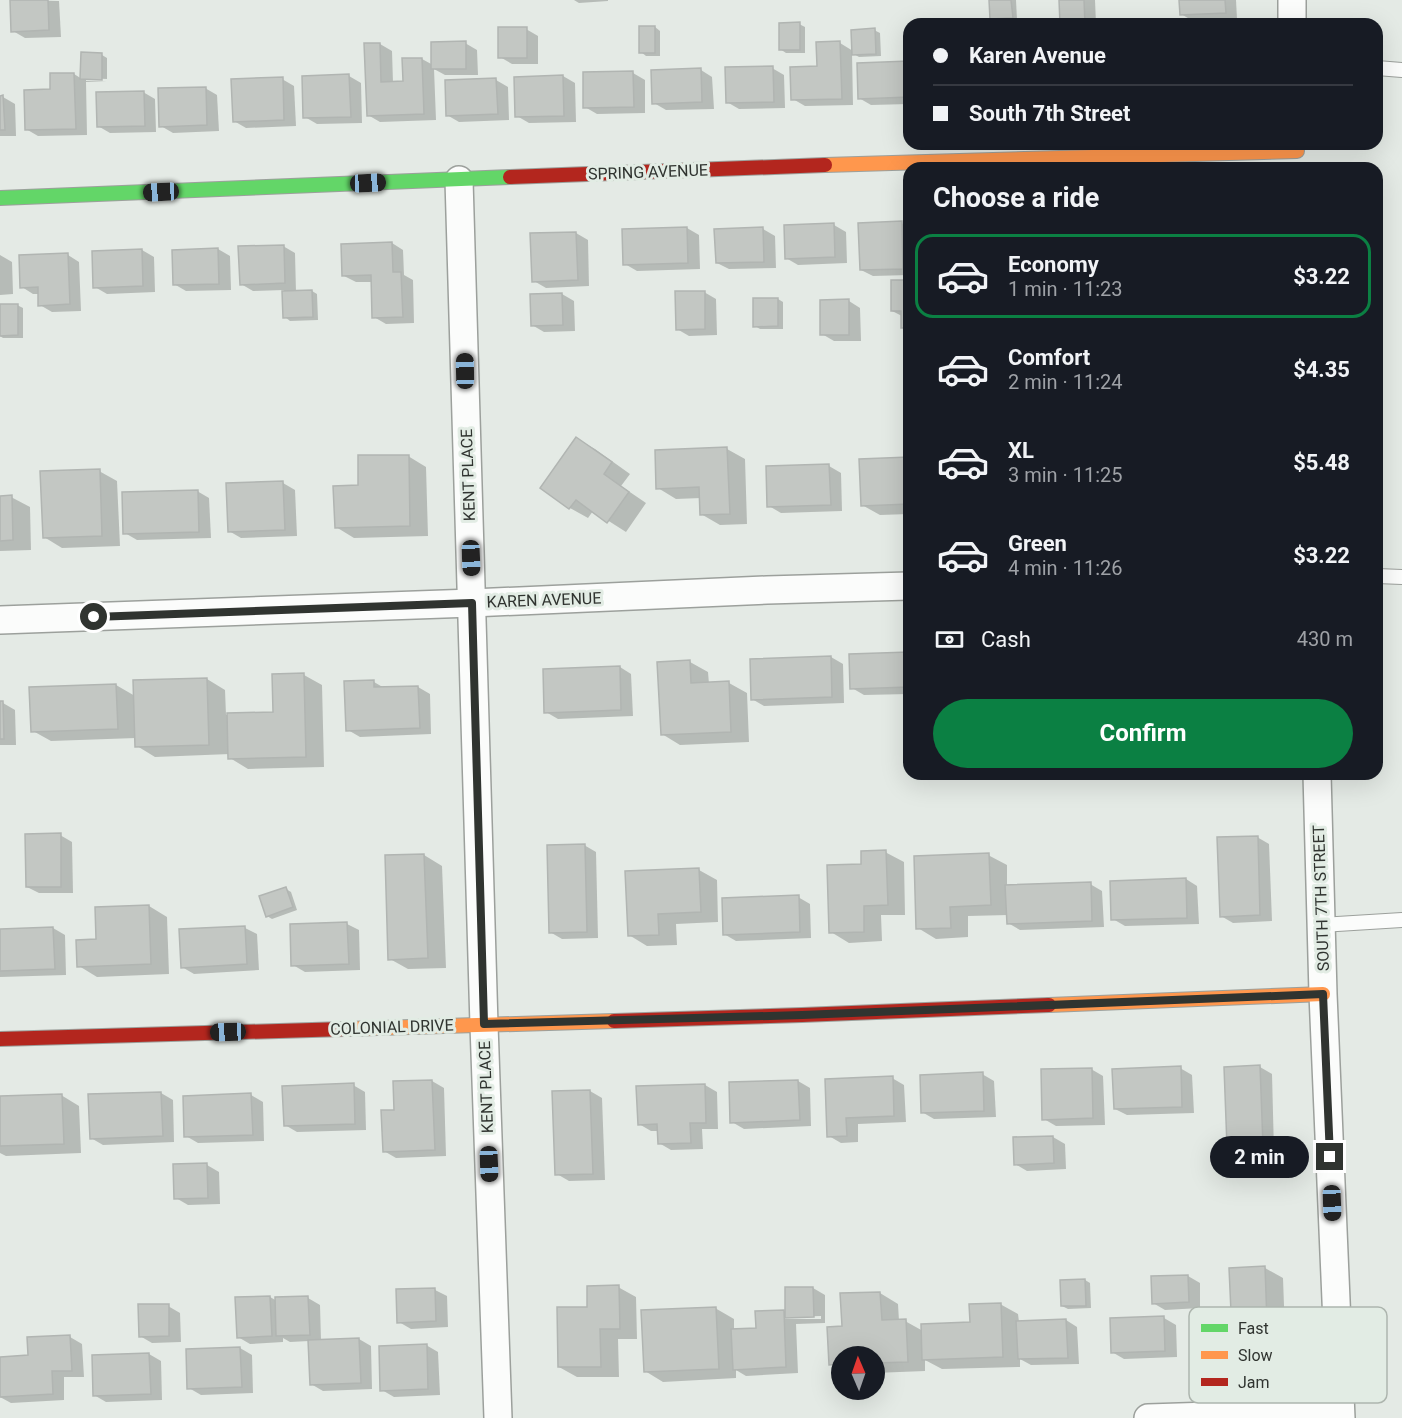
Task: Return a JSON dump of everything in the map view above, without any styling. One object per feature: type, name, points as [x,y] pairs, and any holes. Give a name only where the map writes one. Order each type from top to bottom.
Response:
[{"type":"street","points":[[1292,0],[1292,18]]},
{"type":"street","name":"SPRING AVENUE","points":[[968,162],[1297,154]]},
{"type":"street","name":"SPRING AVENUE","points":[[0,198],[762,167],[903,164]]},
{"type":"street","name":"KENT PLACE","points":[[459,180],[498,1418]]},
{"type":"street","name":"KAREN AVENUE","points":[[0,620],[903,586]]},
{"type":"street","name":"SOUTH 7TH STREET","points":[[1317,780],[1323,994],[1336,1307]]},
{"type":"street","name":"COLONIAL DRIVE","points":[[0,1039],[790,1015],[1323,994]]},
{"type":"street","points":[[1148,1418],[1341,1415]]},
{"type":"lane","points":[[1383,68],[1402,70]]},
{"type":"lane","points":[[1383,576],[1402,577]]},
{"type":"lane","points":[[1321,924],[1402,920]]},
{"type":"building","points":[[10,0],[48,0],[49,30],[11,32]]},
{"type":"building","points":[[989,0],[1011,0],[1013,18],[990,18]]},
{"type":"building","points":[[1059,0],[1084,0],[1085,18],[1060,18]]},
{"type":"building","points":[[1179,0],[1225,0],[1226,13],[1180,15]]},
{"type":"building","points":[[800,22],[800,50],[779,50],[779,23]]},
{"type":"building","points":[[639,26],[655,26],[655,53],[639,53]]},
{"type":"building","points":[[498,27],[527,27],[527,58],[498,58]]},
{"type":"building","points":[[875,28],[876,54],[852,55],[851,30]]},
{"type":"building","points":[[466,41],[466,69],[431,69],[431,42]]},
{"type":"building","points":[[840,41],[842,99],[791,100],[790,67],[817,66],[816,42]]},
{"type":"building","points":[[364,43],[380,43],[381,82],[403,81],[402,58],[422,58],[424,114],[367,116]]},
{"type":"building","points":[[81,52],[102,53],[102,80],[80,79]]},
{"type":"building","points":[[903,61],[903,97],[858,99],[857,63]]},
{"type":"building","points":[[773,66],[774,102],[726,103],[725,67]]},
{"type":"building","points":[[701,68],[702,102],[652,104],[651,70]]},
{"type":"building","points":[[633,71],[634,107],[583,108],[583,72]]},
{"type":"building","points":[[50,73],[74,73],[76,129],[25,130],[24,90],[50,89]]},
{"type":"building","points":[[349,74],[351,117],[303,118],[302,76]]},
{"type":"building","points":[[563,75],[564,116],[515,117],[514,77]]},
{"type":"building","points":[[283,77],[284,120],[233,122],[231,79]]},
{"type":"building","points":[[496,78],[498,114],[446,116],[445,80]]},
{"type":"building","points":[[206,87],[207,125],[159,127],[158,88]]},
{"type":"building","points":[[144,91],[145,126],[97,127],[96,92]]},
{"type":"building","points":[[3,95],[5,130],[0,130],[0,96]]},
{"type":"building","points":[[902,221],[903,269],[860,270],[858,223]]},
{"type":"building","points":[[834,223],[835,257],[785,259],[784,225]]},
{"type":"building","points":[[687,227],[688,263],[623,265],[622,229]]},
{"type":"building","points":[[763,227],[764,262],[716,263],[714,229]]},
{"type":"building","points":[[576,232],[578,280],[532,282],[530,233]]},
{"type":"building","points":[[392,242],[393,272],[401,272],[403,317],[372,318],[371,275],[342,276],[341,244]]},
{"type":"building","points":[[284,245],[285,283],[240,285],[238,246]]},
{"type":"building","points":[[218,248],[219,284],[173,285],[172,250]]},
{"type":"building","points":[[142,249],[143,286],[93,288],[92,251]]},
{"type":"building","points":[[68,253],[70,304],[38,306],[38,287],[20,288],[19,255]]},
{"type":"building","points":[[891,280],[903,280],[903,328],[901,328],[901,311],[891,311]]},
{"type":"building","points":[[312,290],[313,317],[283,318],[282,291]]},
{"type":"building","points":[[675,291],[705,291],[705,329],[676,330]]},
{"type":"building","points":[[562,293],[563,325],[531,326],[530,294]]},
{"type":"building","points":[[753,298],[778,298],[778,326],[753,327]]},
{"type":"building","points":[[849,299],[849,335],[820,335],[820,300]]},
{"type":"building","points":[[0,304],[18,304],[18,335],[0,336]]},
{"type":"building","points":[[576,437],[612,462],[604,474],[629,492],[607,523],[576,500],[569,509],[540,488]]},
{"type":"building","points":[[727,447],[730,514],[700,515],[699,487],[656,489],[655,450]]},
{"type":"building","points":[[358,455],[409,455],[410,526],[335,528],[333,486],[358,485]]},
{"type":"building","points":[[903,457],[903,504],[861,506],[859,459]]},
{"type":"building","points":[[829,464],[831,505],[767,507],[766,466]]},
{"type":"building","points":[[100,469],[102,536],[43,538],[40,471]]},
{"type":"building","points":[[283,481],[285,530],[228,532],[226,483]]},
{"type":"building","points":[[198,490],[199,532],[123,534],[122,492]]},
{"type":"building","points":[[12,495],[13,540],[0,541],[0,496]]},
{"type":"building","points":[[903,652],[903,687],[850,689],[849,654]]},
{"type":"building","points":[[831,656],[832,697],[751,700],[750,659]]},
{"type":"building","points":[[690,660],[691,683],[729,681],[731,732],[661,735],[657,662]]},
{"type":"building","points":[[620,666],[621,710],[544,713],[543,669]]},
{"type":"building","points":[[304,673],[306,757],[228,759],[227,713],[273,712],[272,674]]},
{"type":"building","points":[[207,678],[209,745],[135,747],[133,680]]},
{"type":"building","points":[[374,680],[374,687],[418,686],[420,728],[346,731],[344,681]]},
{"type":"building","points":[[116,684],[118,729],[31,732],[29,687]]},
{"type":"building","points":[[0,701],[3,701],[4,739],[0,739]]},
{"type":"building","points":[[61,833],[61,887],[26,887],[25,834]]},
{"type":"building","points":[[1258,836],[1260,915],[1220,917],[1217,837]]},
{"type":"building","points":[[585,844],[587,932],[549,933],[547,845]]},
{"type":"building","points":[[886,850],[888,905],[864,906],[864,932],[829,933],[827,865],[861,864],[861,851]]},
{"type":"building","points":[[989,853],[991,905],[950,907],[951,928],[916,929],[914,856]]},
{"type":"building","points":[[424,854],[428,958],[388,960],[385,855]]},
{"type":"building","points":[[699,868],[701,912],[658,914],[659,935],[628,936],[625,871]]},
{"type":"building","points":[[1186,878],[1187,918],[1111,920],[1110,881]]},
{"type":"building","points":[[1091,882],[1092,921],[1007,924],[1005,885]]},
{"type":"building","points":[[286,887],[293,907],[266,917],[259,896]]},
{"type":"building","points":[[799,895],[800,932],[723,935],[722,898]]},
{"type":"building","points":[[149,905],[151,964],[77,967],[76,940],[96,939],[95,907]]},
{"type":"building","points":[[347,922],[349,964],[291,966],[290,924]]},
{"type":"building","points":[[245,926],[247,964],[181,968],[179,929]]},
{"type":"building","points":[[53,927],[55,969],[0,971],[0,929]]},
{"type":"building","points":[[1260,1065],[1263,1146],[1227,1147],[1224,1067]]},
{"type":"building","points":[[1181,1066],[1182,1107],[1114,1109],[1112,1069]]},
{"type":"building","points":[[1092,1068],[1093,1118],[1042,1120],[1041,1069]]},
{"type":"building","points":[[983,1072],[984,1111],[921,1113],[920,1075]]},
{"type":"building","points":[[893,1076],[894,1116],[846,1118],[847,1136],[827,1137],[825,1079]]},
{"type":"building","points":[[432,1080],[435,1150],[383,1152],[381,1110],[394,1110],[393,1081]]},
{"type":"building","points":[[798,1080],[800,1120],[730,1123],[729,1082]]},
{"type":"building","points":[[354,1083],[355,1124],[284,1126],[282,1086]]},
{"type":"building","points":[[705,1084],[706,1123],[690,1123],[691,1143],[658,1144],[657,1124],[638,1125],[636,1086]]},
{"type":"building","points":[[590,1090],[593,1174],[555,1175],[552,1091]]},
{"type":"building","points":[[161,1092],[163,1136],[90,1139],[88,1094]]},
{"type":"building","points":[[251,1093],[253,1135],[184,1137],[183,1096]]},
{"type":"building","points":[[62,1094],[64,1144],[0,1146],[0,1096]]},
{"type":"building","points":[[1053,1136],[1054,1163],[1014,1165],[1013,1137]]},
{"type":"building","points":[[207,1163],[208,1198],[174,1199],[173,1164]]},
{"type":"building","points":[[1265,1266],[1266,1307],[1231,1307],[1229,1268]]},
{"type":"building","points":[[1188,1275],[1189,1302],[1152,1304],[1151,1276]]},
{"type":"building","points":[[1085,1279],[1086,1306],[1061,1306],[1060,1280]]},
{"type":"building","points":[[619,1285],[620,1329],[600,1329],[601,1367],[558,1367],[557,1307],[587,1307],[587,1286]]},
{"type":"building","points":[[785,1287],[813,1287],[814,1317],[785,1318]]},
{"type":"building","points":[[435,1288],[436,1321],[397,1323],[396,1289]]},
{"type":"building","points":[[880,1292],[882,1320],[906,1319],[908,1362],[885,1363],[885,1346],[831,1346],[831,1365],[829,1365],[827,1327],[842,1326],[840,1293]]},
{"type":"building","points":[[270,1296],[272,1336],[237,1338],[235,1297]]},
{"type":"building","points":[[308,1296],[310,1335],[276,1336],[275,1297]]},
{"type":"building","points":[[1001,1303],[1003,1357],[922,1360],[921,1324],[970,1322],[969,1304]]},
{"type":"building","points":[[138,1304],[169,1304],[169,1336],[139,1337]]},
{"type":"building","points":[[716,1307],[719,1369],[644,1372],[641,1310]]},
{"type":"building","points":[[784,1310],[786,1367],[733,1370],[731,1329],[756,1328],[755,1311]]},
{"type":"building","points":[[1164,1316],[1165,1351],[1111,1353],[1110,1318]]},
{"type":"building","points":[[1066,1319],[1068,1358],[1018,1359],[1016,1321]]},
{"type":"building","points":[[70,1335],[72,1371],[52,1371],[53,1394],[0,1397],[0,1357],[28,1355],[27,1337]]},
{"type":"building","points":[[359,1338],[361,1383],[310,1385],[308,1340]]},
{"type":"building","points":[[427,1344],[428,1389],[380,1391],[379,1346]]},
{"type":"building","points":[[240,1347],[242,1387],[187,1389],[186,1349]]},
{"type":"building","points":[[149,1353],[151,1394],[93,1396],[92,1355]]},
{"type":"traffic: fast","points":[[0,198],[510,177]]},
{"type":"traffic: slow","points":[[926,162],[1297,151]]},
{"type":"traffic: slow","points":[[825,165],[903,163]]},
{"type":"traffic: slow","points":[[1049,1005],[1323,994]]},
{"type":"traffic: slow","points":[[345,1029],[614,1021]]},
{"type":"traffic: jam","points":[[510,177],[825,165]]},
{"type":"traffic: jam","points":[[614,1021],[1049,1005]]},
{"type":"traffic: jam","points":[[0,1039],[345,1029]]},
{"type":"route","points":[[94,617],[472,603],[484,1024],[802,1015],[1323,994],[1330,1157]]}]
